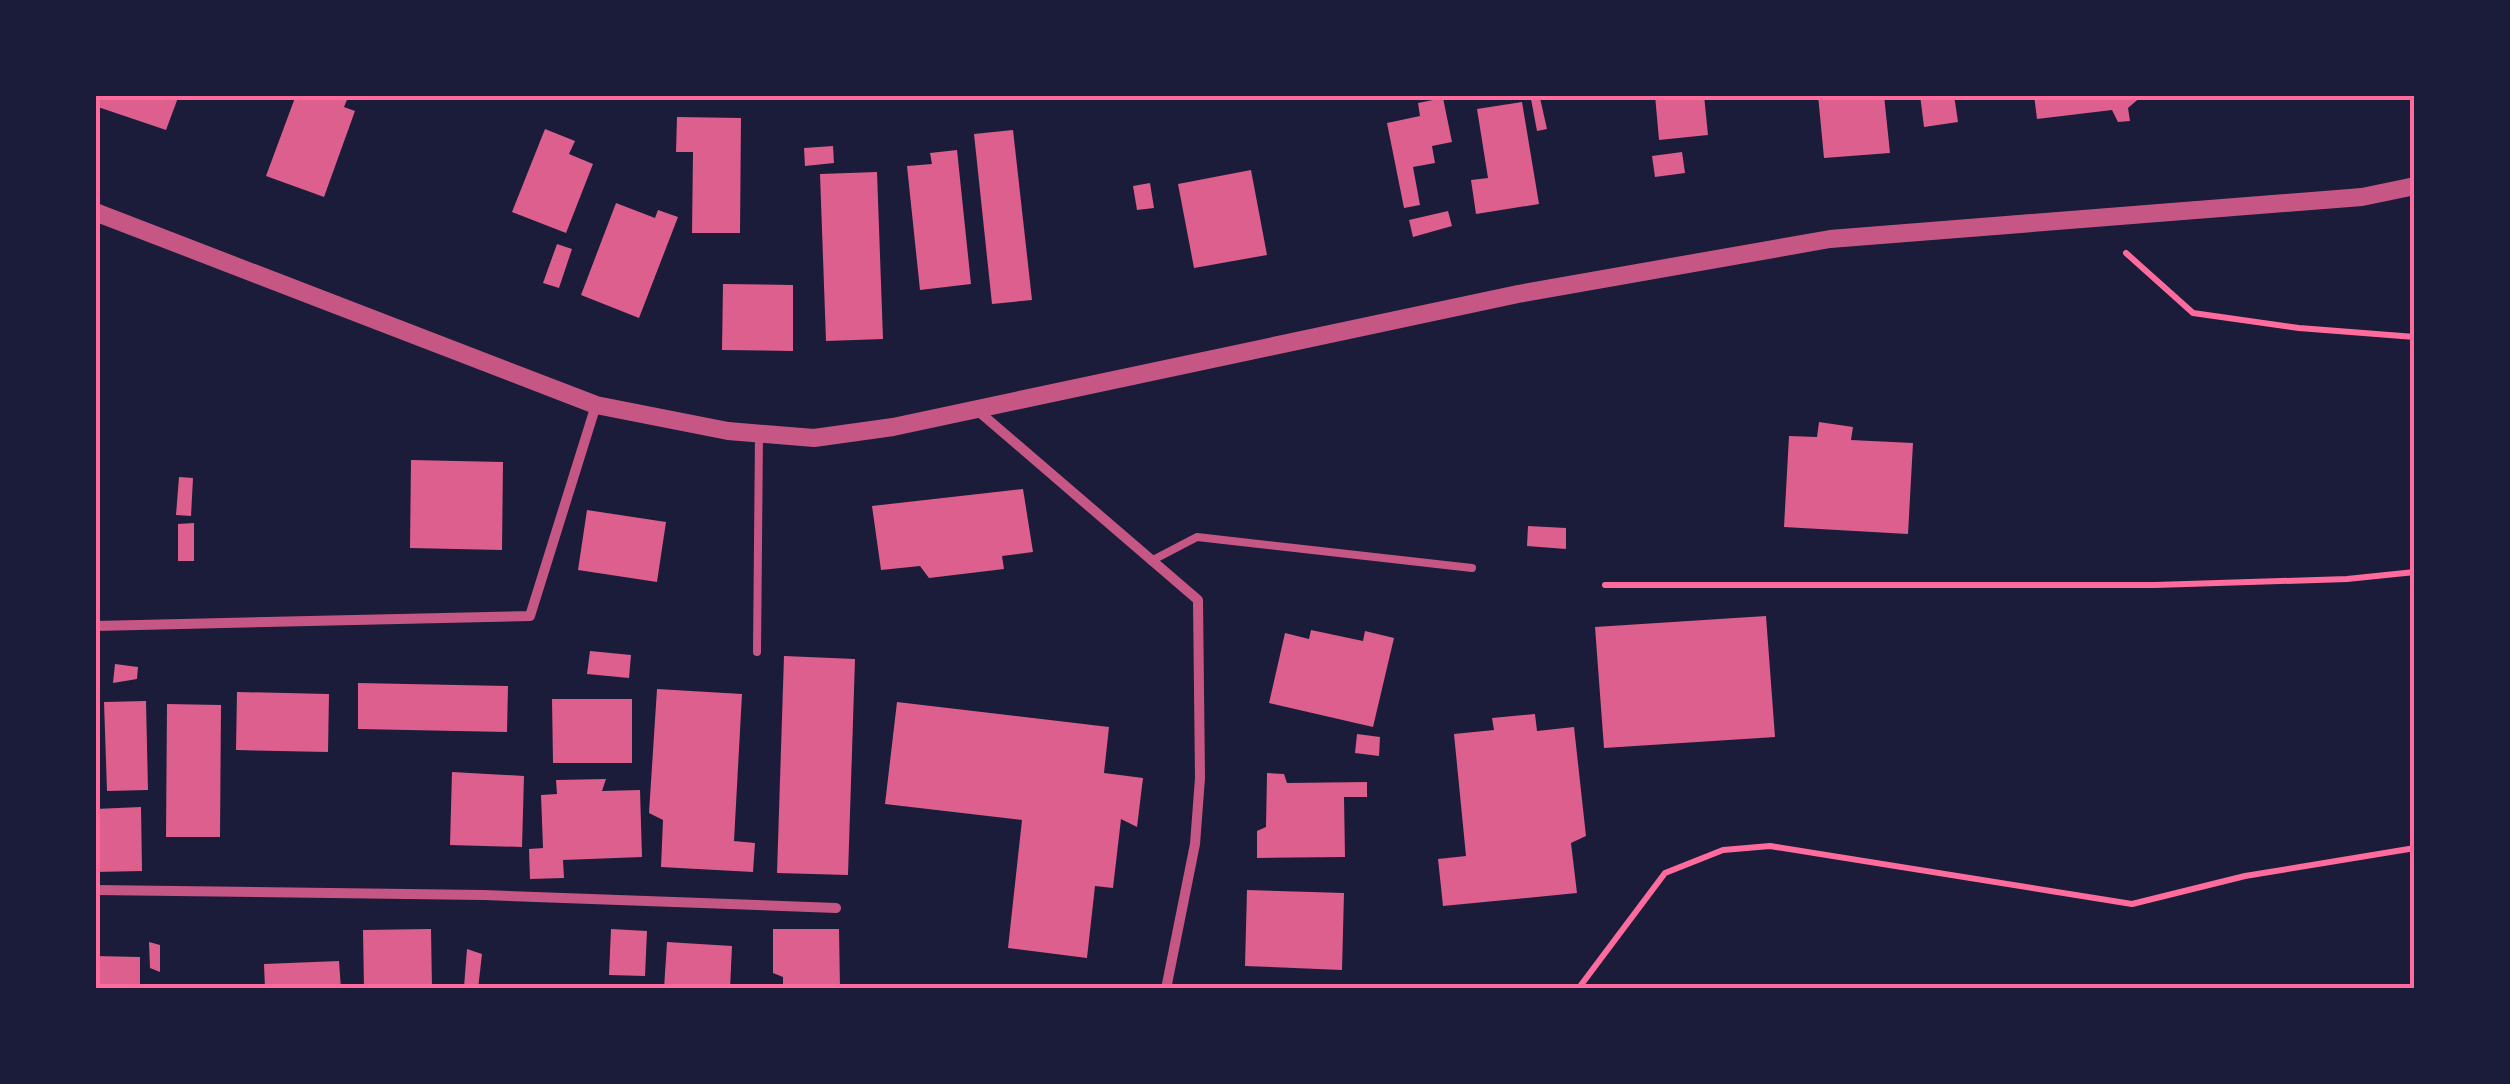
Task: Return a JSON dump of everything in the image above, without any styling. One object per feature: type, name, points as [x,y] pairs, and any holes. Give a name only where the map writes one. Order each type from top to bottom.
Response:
[{"type":"street","points":[[95,212],[596,406],[759,434],[814,438],[976,409],[1518,294],[1830,238],[2362,197],[2415,186]]},
{"type":"street","points":[[95,626],[530,616],[596,406]]},
{"type":"street","points":[[976,409],[1198,600],[1198,811],[1166,989]]},
{"type":"street","points":[[95,890],[484,894],[836,908]]},
{"type":"lane","points":[[757,652],[759,434]]},
{"type":"lane","points":[[1151,561],[1197,536],[1472,568]]},
{"type":"path","points":[[2088,220],[2193,312],[2299,328],[2415,337]]},
{"type":"path","points":[[1605,585],[2155,585],[2347,579],[2415,572]]},
{"type":"path","points":[[1578,989],[1665,873],[1723,850],[1770,846],[2132,904],[2245,876],[2415,848]]},
{"type":"building","points":[[95,95],[179,95],[166,130],[95,106]]},
{"type":"building","points":[[296,95],[349,95],[344,107],[355,111],[324,197],[266,176]]},
{"type":"building","points":[[1655,95],[1704,95],[1708,135],[1659,140]]},
{"type":"building","points":[[1818,95],[1884,95],[1890,153],[1824,158]]},
{"type":"building","points":[[1920,95],[1954,95],[1958,122],[1924,127]]},
{"type":"building","points":[[2034,95],[2143,95],[2128,108],[2130,121],[2118,122],[2112,110],[2037,119]]},
{"type":"building","points":[[1443,98],[1452,142],[1432,146],[1435,163],[1413,167],[1420,205],[1404,208],[1387,123],[1420,116],[1418,103]]},
{"type":"building","points":[[1540,98],[1547,129],[1537,131],[1531,99]]},
{"type":"building","points":[[1522,102],[1539,204],[1476,214],[1471,180],[1488,178],[1477,109]]},
{"type":"building","points":[[677,117],[741,118],[740,233],[692,233],[693,152],[676,152]]},
{"type":"building","points":[[545,129],[575,141],[569,154],[593,164],[566,233],[512,212]]},
{"type":"building","points":[[1013,130],[1032,300],[992,304],[974,134]]},
{"type":"building","points":[[833,146],[834,163],[805,166],[804,148]]},
{"type":"building","points":[[957,150],[971,284],[920,290],[907,166],[932,164],[930,153]]},
{"type":"building","points":[[1682,152],[1685,173],[1655,177],[1652,156]]},
{"type":"building","points":[[1251,170],[1267,255],[1194,268],[1178,184]]},
{"type":"building","points":[[877,172],[883,339],[826,341],[820,174]]},
{"type":"building","points":[[1150,183],[1154,208],[1137,210],[1133,186]]},
{"type":"building","points":[[616,203],[655,218],[658,210],[678,217],[639,318],[581,295]]},
{"type":"building","points":[[1448,211],[1452,226],[1413,237],[1409,220]]},
{"type":"building","points":[[557,244],[572,249],[559,288],[543,283]]},
{"type":"building","points":[[723,284],[793,285],[793,351],[722,350]]},
{"type":"building","points":[[1819,422],[1853,427],[1851,440],[1913,443],[1908,534],[1784,527],[1789,436],[1817,437]]},
{"type":"building","points":[[411,460],[503,462],[502,550],[410,548]]},
{"type":"building","points":[[179,477],[193,478],[191,516],[176,515]]},
{"type":"building","points":[[1023,489],[1033,552],[1002,556],[1004,569],[929,578],[920,566],[881,570],[872,506]]},
{"type":"building","points":[[587,510],[666,522],[657,582],[578,570]]},
{"type":"building","points":[[194,523],[194,561],[178,561],[178,524]]},
{"type":"building","points":[[1528,526],[1566,528],[1566,549],[1527,546]]},
{"type":"building","points":[[1766,616],[1775,737],[1604,748],[1595,627]]},
{"type":"building","points":[[1311,630],[1363,641],[1365,631],[1394,638],[1373,727],[1269,703],[1285,633],[1309,639]]},
{"type":"building","points":[[590,651],[631,655],[629,678],[587,674]]},
{"type":"building","points":[[784,656],[855,659],[848,875],[777,873]]},
{"type":"building","points":[[115,664],[138,667],[137,679],[113,683]]},
{"type":"building","points":[[358,683],[508,686],[507,732],[358,729]]},
{"type":"building","points":[[657,689],[742,694],[734,841],[755,843],[753,872],[661,867],[663,820],[649,813]]},
{"type":"building","points":[[237,692],[329,694],[328,752],[236,750]]},
{"type":"building","points":[[552,699],[632,699],[632,763],[553,763]]},
{"type":"building","points":[[146,701],[148,790],[107,791],[104,702]]},
{"type":"building","points":[[897,702],[1109,727],[1104,773],[1143,778],[1137,827],[1121,819],[1113,888],[1095,886],[1087,958],[1008,948],[1022,820],[885,804]]},
{"type":"building","points":[[167,704],[221,705],[220,837],[166,837]]},
{"type":"building","points":[[1535,714],[1537,731],[1574,727],[1586,836],[1571,843],[1577,893],[1443,906],[1438,859],[1466,856],[1454,734],[1494,730],[1492,718]]},
{"type":"building","points":[[1357,734],[1380,737],[1379,756],[1355,753]]},
{"type":"building","points":[[452,772],[524,776],[522,847],[450,845]]},
{"type":"building","points":[[1267,773],[1284,774],[1287,783],[1367,782],[1367,797],[1344,797],[1345,857],[1257,858],[1257,831],[1266,827]]},
{"type":"building","points":[[606,779],[602,791],[640,790],[642,857],[563,860],[564,878],[530,879],[529,849],[543,848],[541,795],[557,794],[556,780]]},
{"type":"building","points":[[141,807],[142,871],[95,872],[95,809]]},
{"type":"building","points":[[1247,890],[1344,893],[1342,970],[1245,966]]},
{"type":"building","points":[[431,929],[432,989],[364,989],[363,930]]},
{"type":"building","points":[[611,929],[647,931],[645,976],[609,975]]},
{"type":"building","points":[[773,929],[839,929],[840,989],[783,989],[783,977],[773,973]]},
{"type":"building","points":[[149,942],[160,945],[160,972],[150,968]]},
{"type":"building","points":[[667,942],[732,946],[730,989],[664,989]]},
{"type":"building","points":[[467,949],[482,954],[478,989],[464,987]]},
{"type":"building","points":[[95,956],[140,957],[140,989],[95,989]]},
{"type":"building","points":[[339,961],[341,989],[265,989],[264,964]]}]
